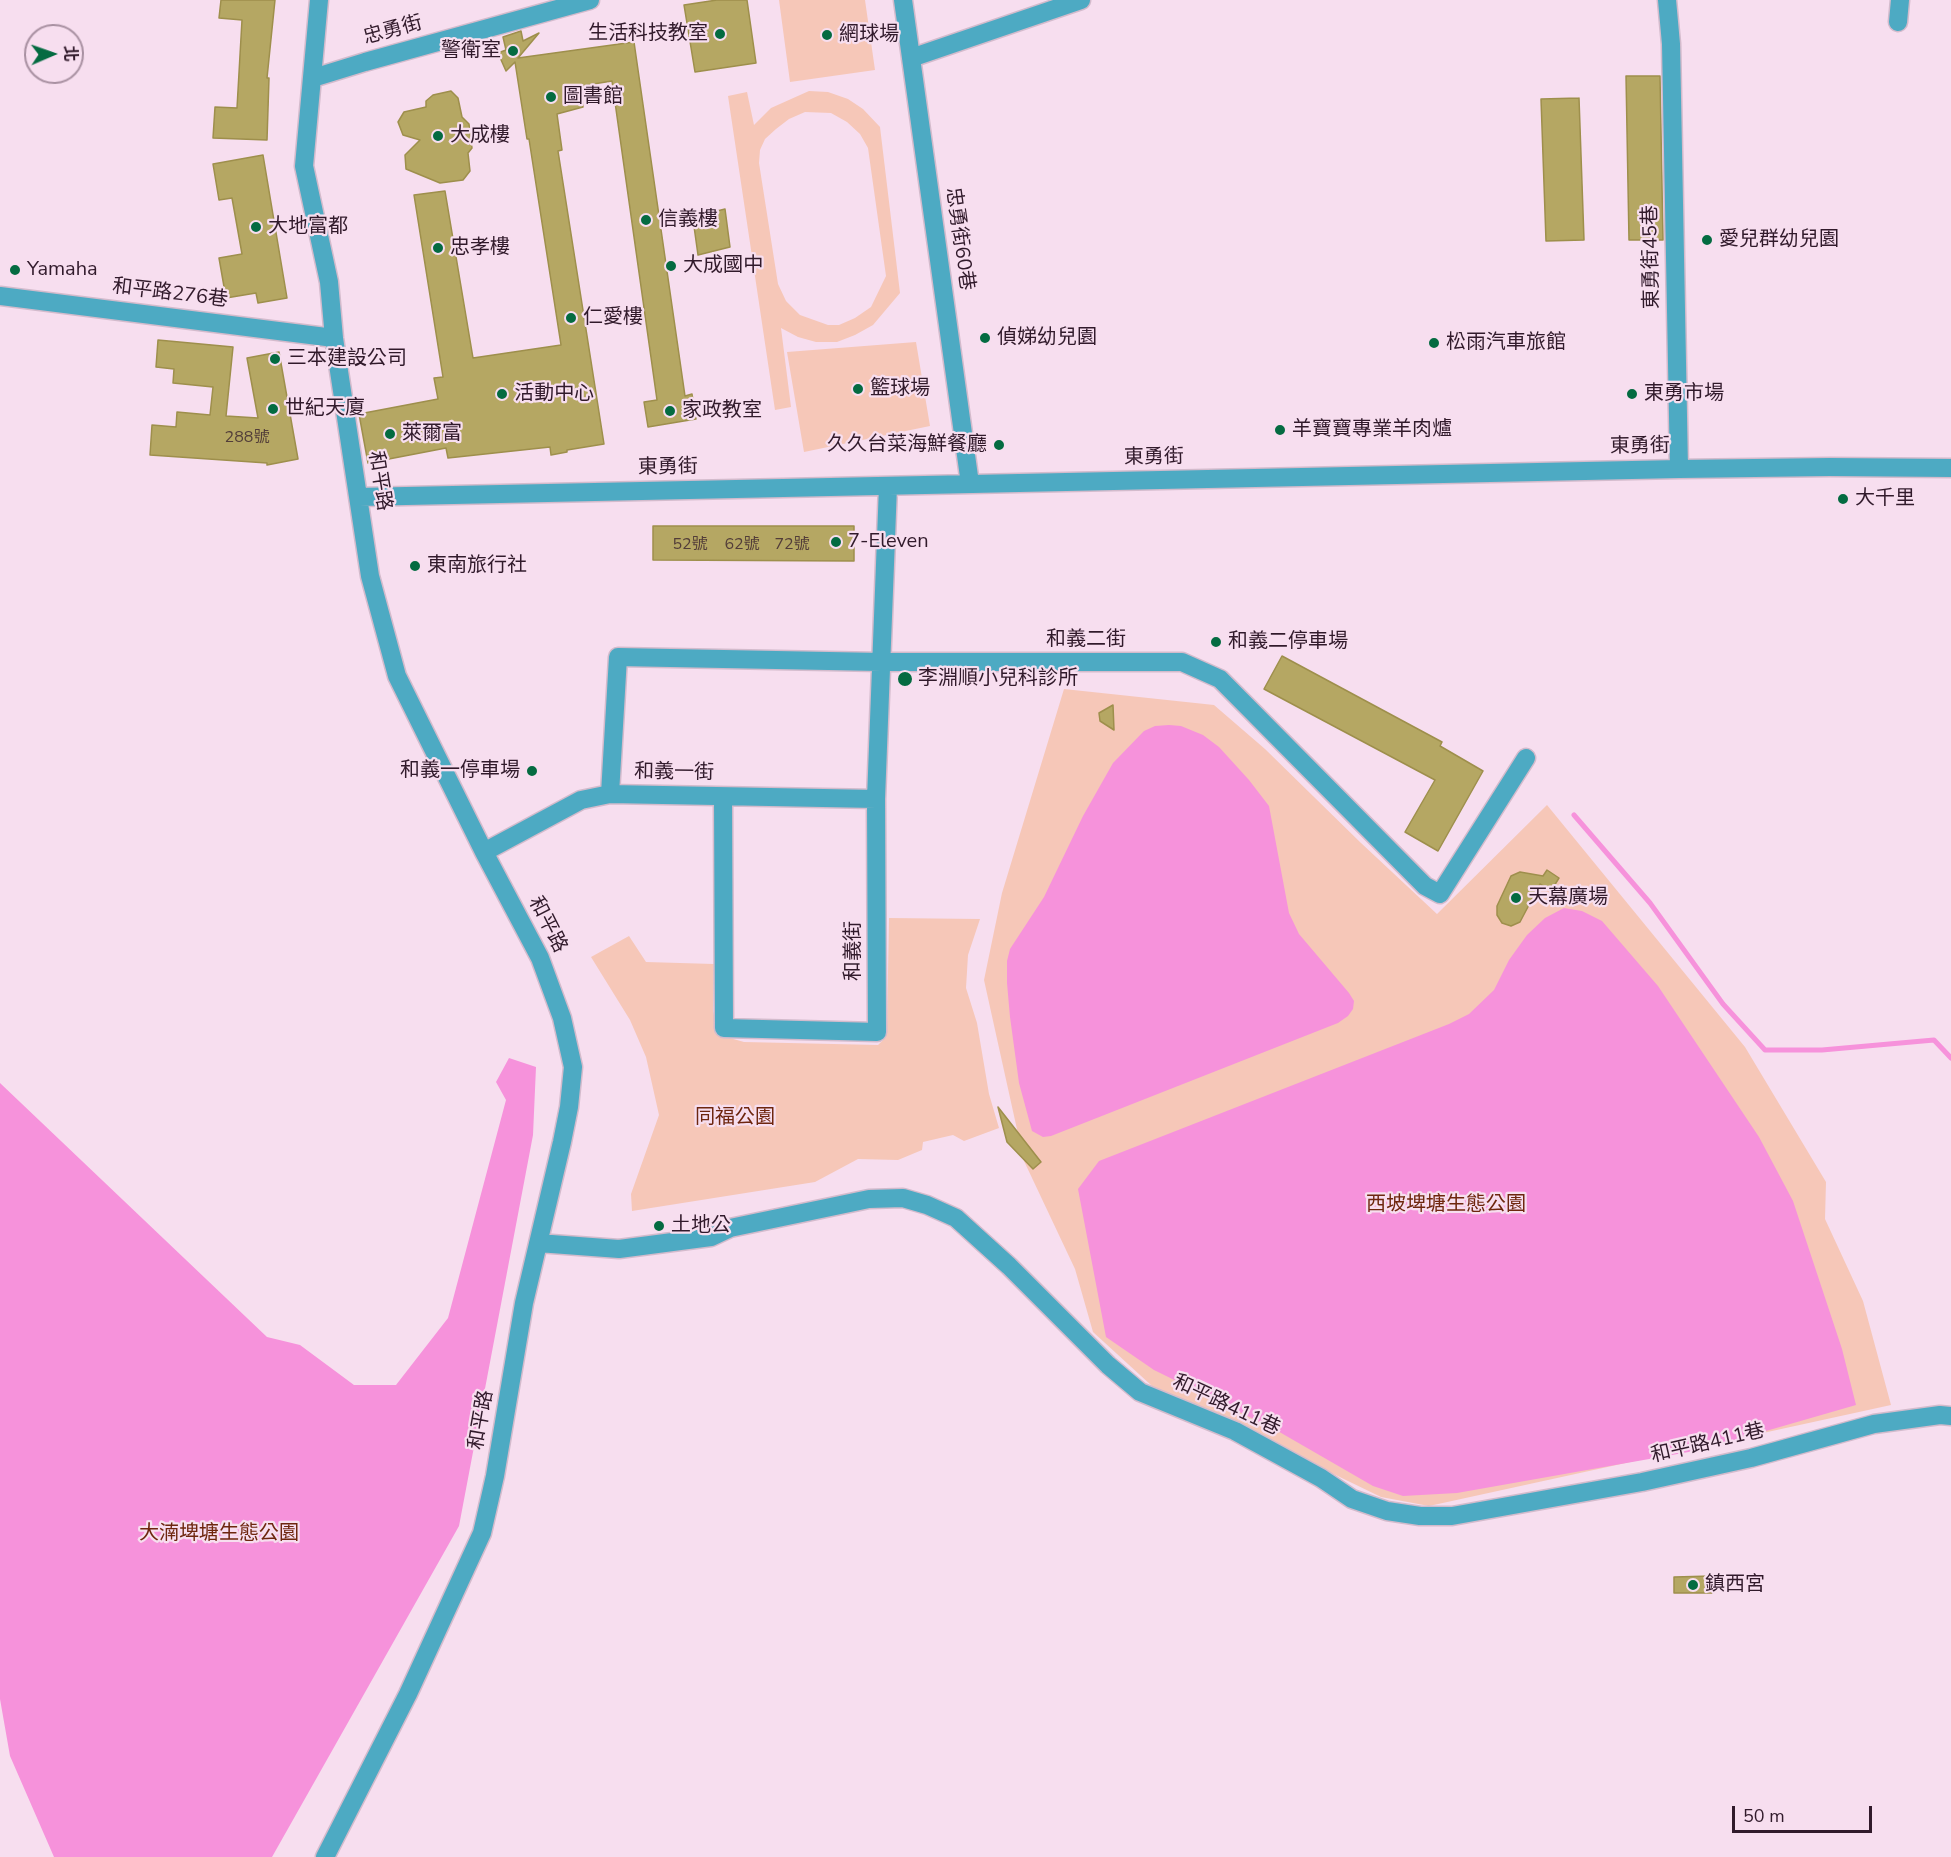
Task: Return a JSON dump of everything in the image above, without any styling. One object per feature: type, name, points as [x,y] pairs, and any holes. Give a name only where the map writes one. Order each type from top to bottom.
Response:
[{"type":"street","name":"和平路","points":[[319,0],[304,166],[328,282],[334,338],[370,576],[397,676],[484,852],[540,958],[562,1018],[573,1067],[569,1107],[524,1303],[495,1476],[482,1533],[413,1684],[325,1857]]},
{"type":"street","name":"忠勇街","points":[[313,78],[590,0]]},
{"type":"street","name":"忠勇街60巷","points":[[903,0],[970,484]]},
{"type":"street","points":[[911,58],[1082,0]]},
{"type":"street","name":"東勇街45巷","points":[[1667,0],[1671,44],[1679,469]]},
{"type":"street","points":[[1898,22],[1900,0]]},
{"type":"street","name":"和平路276巷","points":[[0,296],[334,338]]},
{"type":"street","name":"東勇街","points":[[359,497],[1830,466],[1951,468]]},
{"type":"street","name":"和義街","points":[[723,797],[724,1028],[877,1032],[876,799],[888,486]]},
{"type":"street","name":"和義二街","points":[[610,794],[618,657],[881,662],[1182,662],[1220,680],[1425,886],[1440,894],[1526,758]]},
{"type":"street","name":"和義一街","points":[[484,852],[581,800],[610,794],[876,799]]},
{"type":"street","name":"和平路411巷","points":[[538,1243],[619,1249],[711,1237],[730,1228],[869,1198],[903,1198],[927,1205],[956,1218],[1009,1266],[1108,1365],[1140,1392],[1234,1431],[1321,1478],[1352,1499],[1387,1511],[1420,1516],[1452,1516],[1642,1482],[1751,1458],[1874,1424],[1940,1415],[1951,1416]]},
{"type":"green space","name":"網球場","points":[[779,0],[865,0],[875,70],[790,82]]},
{"type":"green space","points":[[809,91],[828,92],[848,99],[863,109],[880,127],[900,293],[873,325],[837,342],[816,342],[798,337],[781,328],[791,407],[775,410],[728,96],[747,92],[754,125],[771,108]],"holes":[[[805,112],[831,113],[847,122],[860,134],[868,148],[886,276],[871,307],[839,325],[828,325],[800,315],[786,301],[778,284],[759,163],[760,150],[765,139],[789,119]]]},
{"type":"green space","name":"籃球場","points":[[916,342],[930,426],[804,452],[787,352]]},
{"type":"green space","name":"西坡埤塘生態公園","points":[[1064,689],[1214,705],[1265,749],[1437,914],[1547,805],[1745,1047],[1826,1182],[1825,1219],[1863,1301],[1891,1405],[1429,1506],[1381,1497],[1152,1386],[1093,1332],[1075,1269],[1024,1161],[984,980],[1002,893]]},
{"type":"green space","name":"同福公園","points":[[889,918],[980,919],[968,955],[966,988],[977,1023],[989,1094],[999,1128],[964,1141],[953,1135],[923,1142],[922,1150],[898,1160],[858,1159],[815,1182],[632,1211],[631,1194],[659,1115],[646,1057],[630,1020],[591,957],[629,936],[646,962],[714,964],[713,1011],[719,1035],[744,1042],[878,1045],[885,1038],[887,1025]]},
{"type":"shaded area","points":[[1155,726],[1181,726],[1203,735],[1219,747],[1269,806],[1289,913],[1299,934],[1349,993],[1354,1001],[1353,1009],[1338,1023],[1051,1136],[1043,1137],[1032,1131],[1019,1083],[1007,983],[1007,961],[1010,949],[1044,897],[1083,816],[1113,763],[1144,731]]},
{"type":"shaded area","points":[[1564,908],[1582,911],[1602,921],[1658,986],[1759,1137],[1793,1201],[1842,1349],[1856,1405],[1700,1450],[1457,1493],[1403,1496],[1373,1486],[1276,1430],[1154,1370],[1106,1337],[1078,1189],[1099,1161],[1449,1024],[1469,1014],[1494,990],[1509,960],[1527,935],[1545,918]]},
{"type":"shaded area","name":"大湳埤塘生態公園","points":[[509,1058],[536,1067],[533,1135],[459,1526],[272,1857],[54,1857],[10,1756],[0,1699],[0,1083],[267,1337],[300,1345],[354,1385],[396,1385],[448,1318],[506,1100],[496,1082]]},
{"type":"building","points":[[221,0],[275,0],[267,78],[269,78],[267,140],[213,138],[215,107],[237,108],[242,20],[219,18]]},
{"type":"building","name":"生活科技教室","points":[[717,0],[747,0],[756,63],[695,72],[684,5]]},
{"type":"building","points":[[521,31],[523,41],[539,33],[518,58],[634,42],[685,396],[692,394],[696,419],[648,427],[644,402],[657,400],[612,81],[581,86],[583,107],[557,114],[562,150],[558,151],[604,444],[551,455],[550,447],[448,458],[446,448],[368,463],[359,414],[438,399],[434,378],[443,377],[414,195],[445,191],[473,358],[561,345],[515,62],[506,71],[498,53],[506,50],[503,37]]},
{"type":"building","points":[[1626,76],[1660,76],[1663,240],[1629,240]]},
{"type":"building","name":"大成樓","points":[[451,91],[458,98],[462,117],[469,124],[472,148],[468,153],[470,171],[463,180],[440,183],[406,169],[405,155],[420,140],[403,135],[398,122],[404,112],[426,107],[426,101],[433,95]]},
{"type":"building","points":[[1579,98],[1584,240],[1546,241],[1541,99]]},
{"type":"building","name":"大地富都","points":[[263,155],[287,298],[258,303],[256,293],[226,298],[219,258],[242,254],[232,198],[219,200],[213,164]]},
{"type":"building","points":[[725,209],[730,247],[698,255],[692,212],[709,210],[709,213]]},
{"type":"building","points":[[158,340],[233,347],[226,416],[258,418],[247,358],[279,352],[298,459],[267,465],[267,463],[150,455],[152,425],[176,427],[177,412],[210,415],[213,387],[173,383],[174,369],[156,367]]},
{"type":"building","points":[[653,526],[854,526],[854,561],[653,560]]},
{"type":"building","points":[[1282,656],[1442,742],[1440,746],[1483,771],[1438,851],[1405,832],[1435,780],[1264,689]]},
{"type":"building","points":[[1113,705],[1114,730],[1100,721],[1099,713]]},
{"type":"building","name":"天幕廣場","points":[[1547,870],[1559,878],[1551,891],[1540,884],[1520,922],[1511,926],[1502,923],[1497,915],[1497,906],[1511,876],[1520,872],[1543,876]]},
{"type":"building","points":[[998,1107],[1041,1162],[1033,1169],[1007,1142]]},
{"type":"building","name":"鎮西宮","points":[[1712,1576],[1712,1593],[1674,1593],[1674,1577]]},
{"type":"waterway","points":[[1574,815],[1650,903],[1723,1004],[1765,1050],[1822,1050],[1934,1040],[1951,1058]]},
{"type":"place","name":"生活科技教室","points":[[720,34]]},
{"type":"place","name":"網球場","points":[[827,35]]},
{"type":"place","name":"警衛室","points":[[513,51]]},
{"type":"place","name":"圖書館","points":[[551,97]]},
{"type":"place","name":"大成樓","points":[[438,136]]},
{"type":"place","name":"信義樓","points":[[646,220]]},
{"type":"place","name":"大地富都","points":[[256,227]]},
{"type":"place","name":"愛兒群幼兒園","points":[[1707,240]]},
{"type":"place","name":"忠孝樓","points":[[438,248]]},
{"type":"place","name":"大成國中","points":[[671,266]]},
{"type":"place","name":"Yamaha","points":[[15,270]]},
{"type":"place","name":"仁愛樓","points":[[571,318]]},
{"type":"place","name":"偵娣幼兒園","points":[[985,338]]},
{"type":"place","name":"松雨汽車旅館","points":[[1434,343]]},
{"type":"place","name":"三本建設公司","points":[[275,359]]},
{"type":"place","name":"籃球場","points":[[858,389]]},
{"type":"place","name":"活動中心","points":[[502,394]]},
{"type":"place","name":"東勇市場","points":[[1632,394]]},
{"type":"place","name":"世紀天廈","points":[[273,409]]},
{"type":"place","name":"家政教室","points":[[670,411]]},
{"type":"place","name":"羊寶寶專業羊肉爐","points":[[1280,430]]},
{"type":"place","name":"萊爾富","points":[[390,434]]},
{"type":"place","name":"久久台菜海鮮餐廳","points":[[999,445]]},
{"type":"place","name":"大千里","points":[[1843,499]]},
{"type":"place","name":"7-Eleven","points":[[836,542]]},
{"type":"place","name":"東南旅行社","points":[[415,566]]},
{"type":"place","name":"和義二停車場","points":[[1216,642]]},
{"type":"place","name":"李淵順小兒科診所","points":[[905,679]]},
{"type":"place","name":"和義一停車場","points":[[532,771]]},
{"type":"place","name":"天幕廣場","points":[[1516,898]]},
{"type":"place","name":"土地公","points":[[659,1226]]},
{"type":"place","name":"鎮西宮","points":[[1693,1585]]}]
